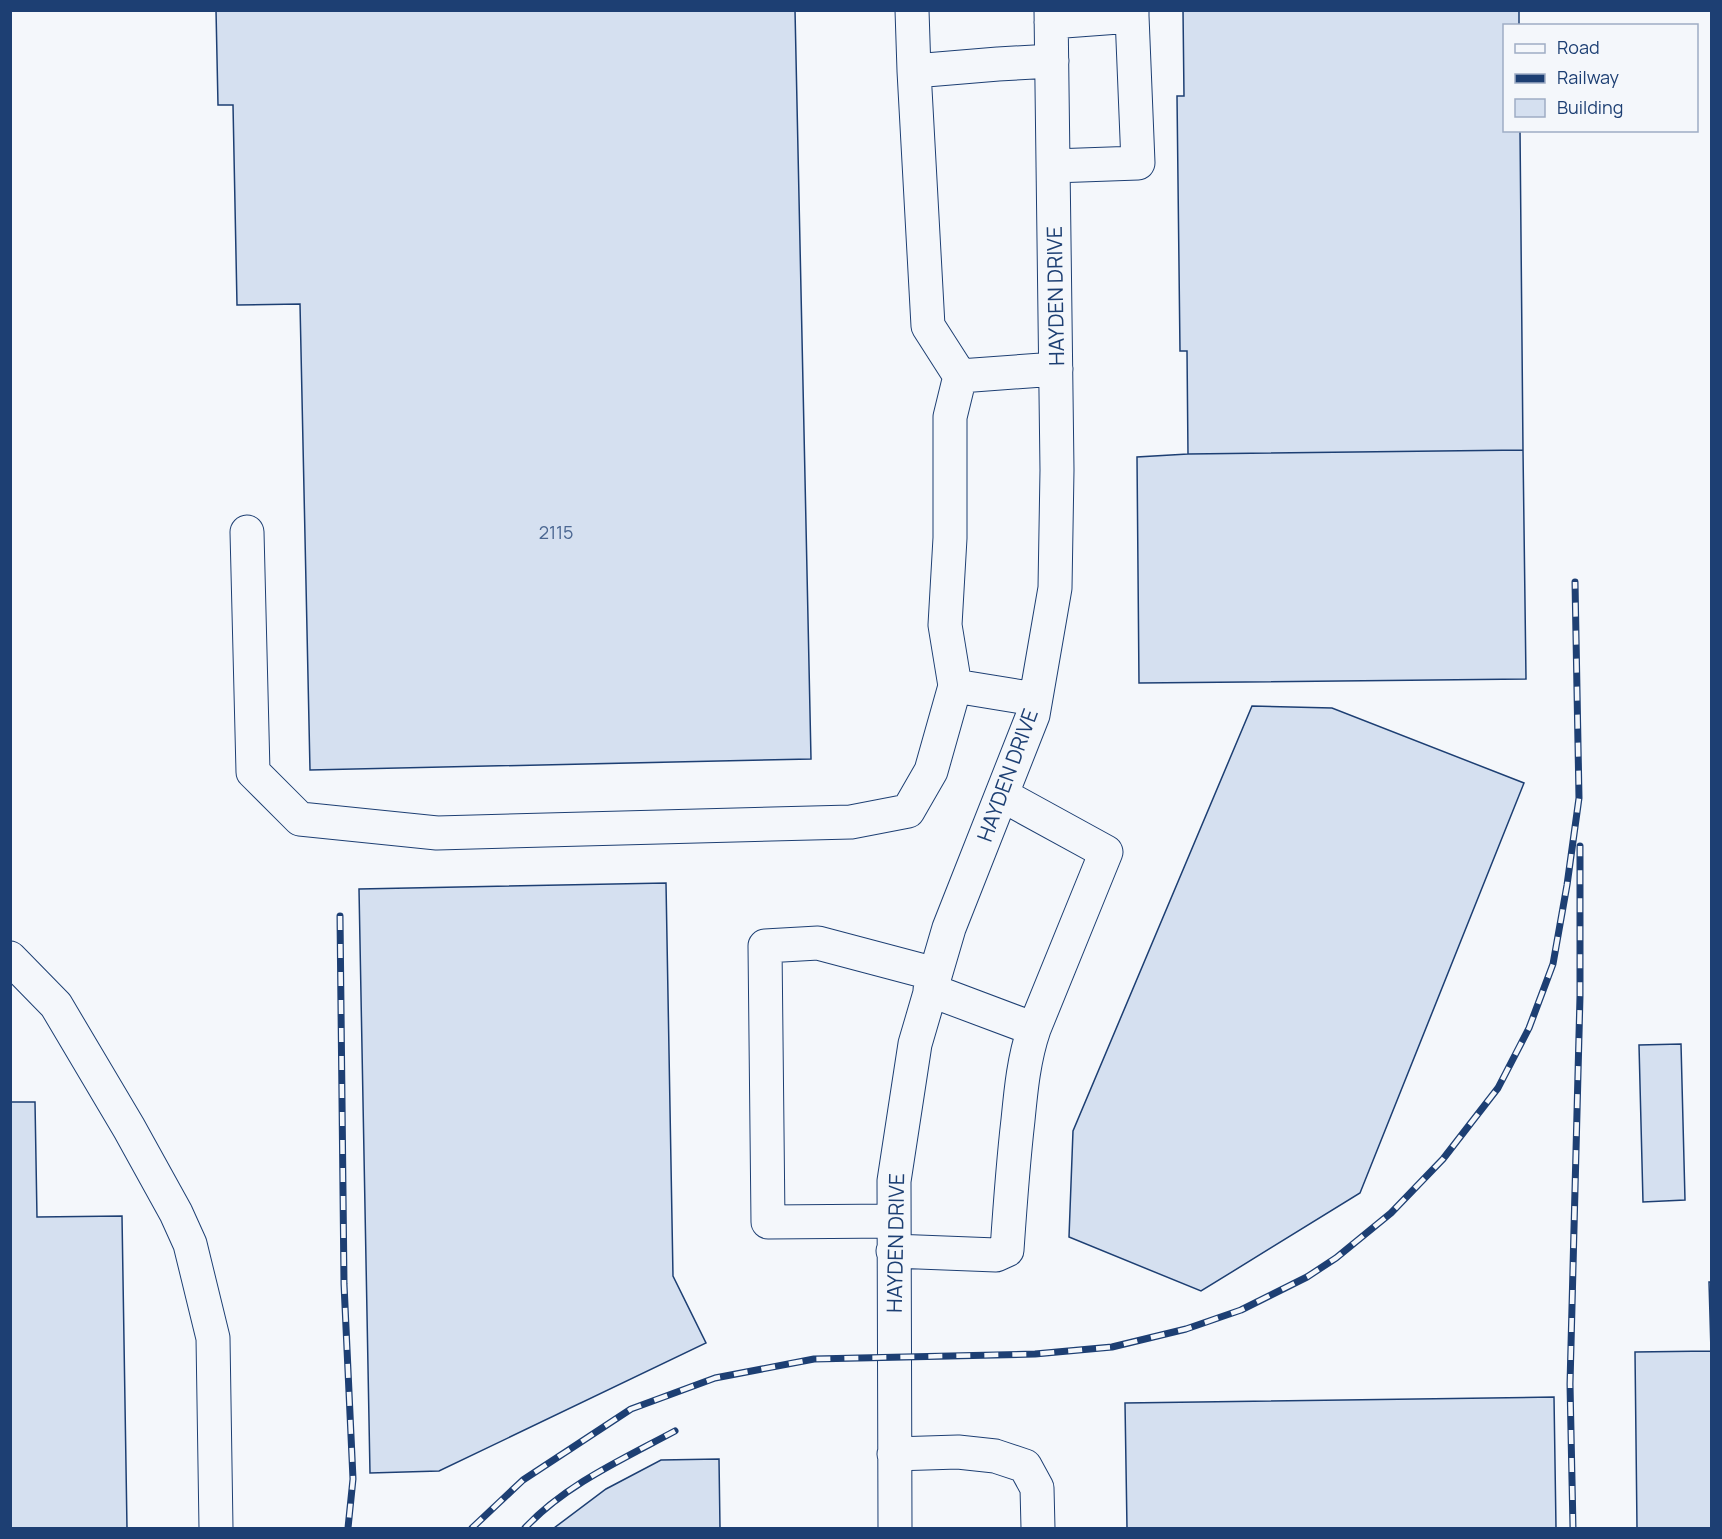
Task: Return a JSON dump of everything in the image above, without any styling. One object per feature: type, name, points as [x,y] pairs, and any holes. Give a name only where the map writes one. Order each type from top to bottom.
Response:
[{"type":"street","points":[[247,532],[253,772],[300,819],[437,833],[851,822],[908,811],[931,771],[955,686],[945,625],[950,538],[950,417],[960,376],[928,326],[912,10]]},
{"type":"street","points":[[1051,16],[1132,13],[1138,163],[1053,166]]},
{"type":"street","name":"HAYDEN DRIVE","points":[[895,1528],[894,1181],[915,1044],[949,928],[1033,715],[1055,588],[1057,470],[1051,16]]},
{"type":"street","points":[[914,71],[1052,61]]},
{"type":"street","points":[[960,376],[1056,369]]},
{"type":"street","points":[[955,686],[1035,699]]},
{"type":"street","points":[[1002,795],[1106,852],[1027,1049],[1013,1165],[1007,1250],[996,1255],[893,1236],[768,1222],[765,946],[818,944],[933,982],[1034,1029]]},
{"type":"street","points":[[10,958],[56,1005],[73,1032],[176,1213],[189,1244],[213,1338],[216,1528]]},
{"type":"street","points":[[894,1454],[958,1452],[995,1456],[1025,1466],[1037,1488],[1038,1528]]},
{"type":"building","points":[[216,10],[795,10],[811,759],[310,770],[300,304],[237,305],[233,105],[218,105]]},
{"type":"building","points":[[1183,10],[1519,10],[1519,24],[1503,24],[1503,132],[1520,132],[1523,450],[1188,454],[1187,351],[1180,351],[1177,96],[1184,96]]},
{"type":"building","points":[[1523,450],[1526,679],[1139,683],[1137,457],[1188,454]]},
{"type":"building","points":[[1252,706],[1332,708],[1524,783],[1360,1193],[1201,1291],[1069,1237],[1073,1131]]},
{"type":"building","points":[[666,883],[673,1276],[706,1343],[439,1471],[370,1473],[359,889]]},
{"type":"building","points":[[1681,1044],[1685,1200],[1643,1202],[1639,1045]]},
{"type":"building","points":[[10,1102],[35,1102],[37,1217],[122,1216],[127,1528],[10,1528]]},
{"type":"building","points":[[1709,1282],[1712,1282],[1712,1528],[1637,1528],[1635,1352],[1711,1351]]},
{"type":"building","points":[[1554,1397],[1556,1528],[1127,1528],[1125,1403]]},
{"type":"building","points":[[719,1459],[720,1528],[554,1528],[606,1489],[661,1460]]},
{"type":"railway","points":[[472,1528],[523,1480],[631,1409],[715,1378],[814,1359],[1035,1354],[1112,1347],[1186,1329],[1241,1310],[1307,1277],[1336,1258],[1391,1213],[1443,1159],[1498,1088],[1529,1028],[1553,964],[1579,798],[1575,582]]},
{"type":"railway","points":[[1573,1528],[1570,1384],[1580,996],[1580,846]]},
{"type":"railway","points":[[340,916],[344,1284],[353,1479],[348,1528]]},
{"type":"railway","points":[[525,1528],[576,1486],[675,1431]]}]
